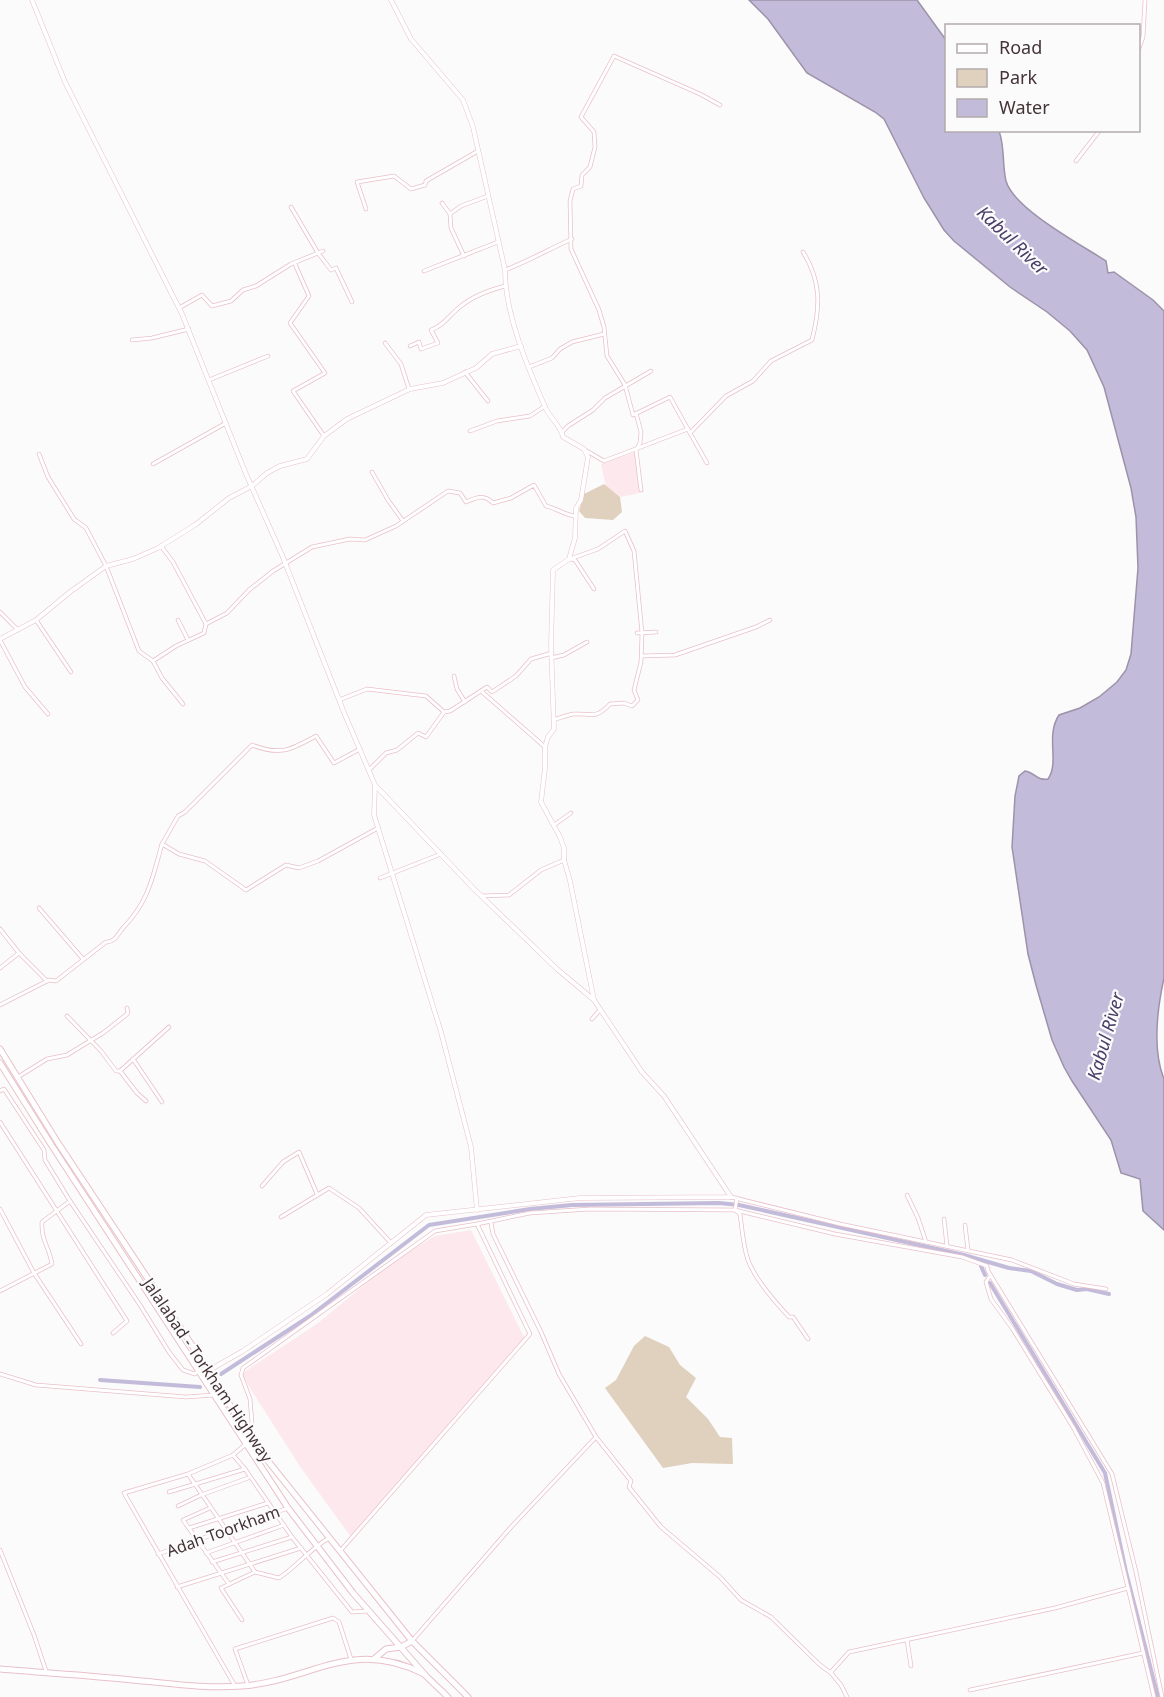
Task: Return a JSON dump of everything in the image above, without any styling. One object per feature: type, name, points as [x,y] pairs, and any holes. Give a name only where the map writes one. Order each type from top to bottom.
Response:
[{"type":"highway","name":"Jalalabad - Torkham Highway","points":[[0,1048],[58,1143],[209,1371],[246,1431],[412,1641],[468,1697]]},
{"type":"highway","name":"Jalalabad - Torkham Highway","points":[[0,1063],[288,1508],[368,1611],[426,1676],[448,1697]]},
{"type":"highway","points":[[374,1659],[386,1649],[401,1647],[412,1641]]},
{"type":"highway","points":[[0,1669],[184,1685],[235,1686],[287,1678],[351,1659],[374,1659],[411,1668],[426,1676]]},
{"type":"street","points":[[32,0],[65,82],[189,329],[375,785],[482,896],[557,969],[594,1000]]},
{"type":"street","points":[[391,0],[411,39],[463,100],[473,127],[505,270],[505,286],[510,310],[521,346],[545,406],[563,437],[604,461],[636,450],[641,445],[689,431],[726,396],[753,381],[771,361],[812,340],[819,312],[818,293],[815,276],[803,252]]},
{"type":"street","points":[[1140,46],[1143,38],[1145,0]]},
{"type":"street","points":[[707,463],[670,396],[633,416],[625,385],[607,356],[604,327],[599,310],[571,249],[570,201],[573,189],[581,186],[582,175],[590,167],[595,147],[594,132],[581,117],[614,56],[720,105]]},
{"type":"street","points":[[1076,161],[1098,132]]},
{"type":"street","points":[[366,209],[357,182],[394,176],[411,189],[424,185],[426,181],[478,151]]},
{"type":"street","points":[[450,214],[461,206],[488,196]]},
{"type":"street","points":[[442,203],[450,214],[451,228],[464,256]]},
{"type":"street","points":[[291,207],[318,253],[331,270],[336,268],[352,303]]},
{"type":"street","points":[[505,270],[536,258],[540,253],[572,239]]},
{"type":"street","points":[[424,271],[498,243]]},
{"type":"street","points":[[179,308],[202,295],[213,306],[231,301],[243,290],[256,286],[323,251]]},
{"type":"street","points":[[295,264],[309,296],[290,323],[325,373],[293,392],[324,436]]},
{"type":"street","points":[[410,346],[419,342],[422,349],[438,343],[431,330],[441,326],[461,305],[492,289],[505,286]]},
{"type":"street","points":[[132,340],[152,338],[189,329]]},
{"type":"street","points":[[530,367],[552,358],[560,349],[572,342],[604,334]]},
{"type":"street","points":[[385,343],[401,364],[410,390]]},
{"type":"street","points":[[48,714],[25,687],[0,640],[36,620],[106,567],[133,559],[161,546],[195,525],[229,498],[252,486],[267,473],[280,466],[307,459],[324,436],[347,419],[410,390],[443,383],[476,368],[492,354],[521,346]]},
{"type":"street","points":[[208,380],[268,356]]},
{"type":"street","points":[[562,432],[593,410],[605,398],[651,371]]},
{"type":"street","points":[[465,372],[488,401]]},
{"type":"street","points":[[470,431],[497,421],[530,416],[545,406]]},
{"type":"street","points":[[636,413],[641,432],[640,443],[636,450],[641,490]]},
{"type":"street","points":[[153,464],[226,423]]},
{"type":"street","points":[[569,559],[575,538],[576,508],[581,500],[587,465],[588,457],[584,449]]},
{"type":"street","points":[[39,454],[48,477],[74,519],[86,528],[106,567],[139,651],[153,661],[162,678],[183,704]]},
{"type":"street","points":[[372,472],[403,522]]},
{"type":"street","points":[[206,624],[227,613],[249,590],[285,563],[312,547],[350,539],[365,540],[403,522],[448,491],[460,493],[466,502],[478,496],[488,497],[493,503],[511,498],[534,485],[546,506],[558,509],[567,516],[576,517]]},
{"type":"street","points":[[553,720],[573,714],[593,716],[601,713],[610,704],[624,703],[632,706],[638,700],[634,690],[642,656],[642,633],[634,551],[625,531],[598,549],[569,559],[553,570],[552,656],[553,720],[554,729],[545,747],[541,802],[564,848],[564,860],[594,1000],[599,1011],[642,1072],[664,1096],[731,1197]]},
{"type":"street","points":[[153,661],[204,633],[206,624],[173,562],[161,546]]},
{"type":"street","points":[[569,559],[575,560],[594,590]]},
{"type":"street","points":[[0,612],[18,630]]},
{"type":"street","points":[[36,620],[71,672]]},
{"type":"street","points":[[178,620],[188,640]]},
{"type":"street","points":[[642,656],[675,655],[770,620]]},
{"type":"street","points":[[637,633],[656,632]]},
{"type":"street","points":[[368,771],[386,753],[397,750],[418,733],[426,737],[444,712],[450,711],[487,687],[492,692],[516,676],[531,659],[564,655],[587,642]]},
{"type":"street","points":[[454,676],[465,702]]},
{"type":"street","points":[[339,700],[367,689],[426,696],[444,712]]},
{"type":"street","points":[[481,691],[545,747]]},
{"type":"street","points":[[0,1005],[47,981],[56,981],[106,942],[113,941],[135,917],[149,892],[162,844],[178,816],[252,745],[268,751],[288,751],[316,736],[334,763],[360,749]]},
{"type":"street","points":[[375,785],[374,815],[441,1032],[471,1147],[477,1210]]},
{"type":"street","points":[[554,825],[572,813]]},
{"type":"street","points":[[162,844],[179,854],[205,861],[246,890],[286,865],[299,868],[318,861],[379,828]]},
{"type":"street","points":[[380,878],[441,854]]},
{"type":"street","points":[[482,896],[509,895],[541,870],[564,860]]},
{"type":"street","points":[[39,909],[83,959]]},
{"type":"street","points":[[0,929],[19,953],[47,981]]},
{"type":"street","points":[[0,968],[19,953]]},
{"type":"street","points":[[18,1077],[47,1059],[67,1055],[91,1040],[126,1016],[127,1008]]},
{"type":"street","points":[[592,1019],[599,1011]]},
{"type":"street","points":[[67,1016],[146,1101]]},
{"type":"street","points":[[120,1071],[169,1027]]},
{"type":"street","points":[[133,1059],[162,1102]]},
{"type":"street","points":[[0,1091],[4,1089],[44,1150],[45,1160],[70,1202],[169,1352],[183,1370],[195,1374],[209,1371],[243,1351],[327,1294],[426,1215],[580,1198],[737,1198],[840,1224],[1012,1260],[1074,1284],[1106,1289]]},
{"type":"street","points":[[0,1122],[127,1321],[113,1333]]},
{"type":"street","points":[[262,1186],[283,1162],[299,1152],[317,1194]]},
{"type":"street","points":[[281,1217],[329,1188],[359,1208],[391,1244]]},
{"type":"street","points":[[907,1195],[926,1242]]},
{"type":"street","points":[[735,1210],[737,1198]]},
{"type":"street","points":[[0,1291],[52,1264],[43,1240],[42,1222],[70,1202]]},
{"type":"street","points":[[0,1209],[34,1273],[81,1344]]},
{"type":"street","points":[[246,1431],[252,1423],[250,1399],[241,1375],[243,1368],[435,1231],[491,1223],[530,1213],[590,1209],[735,1210],[835,1234],[962,1257],[987,1266],[1112,1474],[1136,1572],[1162,1697]]},
{"type":"street","points":[[735,1210],[740,1214],[742,1238],[749,1263],[781,1308],[789,1317],[793,1317],[807,1339]]},
{"type":"street","points":[[944,1219],[946,1246]]},
{"type":"street","points":[[491,1223],[493,1234],[559,1374],[596,1437],[631,1481],[629,1487],[661,1527],[720,1577],[741,1600],[771,1617],[820,1665],[831,1672],[847,1697]]},
{"type":"street","points":[[339,1551],[530,1334],[477,1224]]},
{"type":"street","points":[[965,1225],[968,1251]]},
{"type":"street","points":[[991,1276],[986,1282],[991,1299],[1012,1328],[1073,1427],[1103,1482],[1154,1697]]},
{"type":"street","points":[[0,1374],[36,1385],[186,1396],[214,1395]]},
{"type":"street","points":[[412,1641],[512,1526],[596,1437]]},
{"type":"street","points":[[235,1686],[124,1493],[188,1474],[233,1455],[246,1444]]},
{"type":"street","points":[[233,1455],[292,1537],[352,1612],[368,1611]]},
{"type":"street","points":[[169,1492],[245,1469]]},
{"type":"street","points":[[188,1474],[224,1530],[255,1572]]},
{"type":"street","points":[[178,1506],[249,1477]]},
{"type":"street","points":[[189,1528],[268,1503]]},
{"type":"street","points":[[210,1508],[183,1520],[229,1584]]},
{"type":"street","name":"Adah Toorkham","points":[[158,1554],[288,1508]]},
{"type":"street","points":[[206,1553],[284,1525]]},
{"type":"street","points":[[212,1562],[292,1537]]},
{"type":"street","points":[[242,1620],[221,1588],[255,1572],[279,1578],[292,1569],[315,1545],[329,1538]]},
{"type":"street","points":[[177,1587],[301,1548]]},
{"type":"street","points":[[0,1550],[47,1673]]},
{"type":"street","points":[[831,1672],[849,1652],[1055,1608],[1128,1588]]},
{"type":"street","points":[[248,1685],[235,1649],[333,1618],[339,1622],[351,1659]]},
{"type":"street","points":[[907,1640],[911,1666]]},
{"type":"street","points":[[970,1690],[1143,1653]]},
{"type":"shaded area","points":[[636,452],[644,492],[621,497],[606,487],[601,464]]},
{"type":"shaded area","points":[[471,1230],[525,1339],[351,1537],[301,1468],[241,1374],[318,1323],[394,1260],[435,1236]]},
{"type":"green space","points":[[604,484],[620,497],[622,512],[613,520],[585,518],[579,511],[584,494]]},
{"type":"green space","points":[[645,1336],[669,1347],[680,1365],[696,1378],[686,1397],[708,1419],[720,1437],[732,1438],[733,1464],[692,1463],[663,1468],[605,1388],[616,1380],[634,1346]]},
{"type":"water","name":"Kabul River","points":[[749,0],[917,0],[945,39],[945,132],[999,132],[1006,181],[1021,203],[1049,225],[1106,261],[1108,273],[1114,272],[1153,300],[1164,311],[1164,978],[1159,1003],[1157,1042],[1164,1079],[1164,1230],[1143,1211],[1140,1179],[1121,1173],[1111,1140],[1072,1081],[1052,1040],[1028,954],[1012,847],[1015,796],[1019,776],[1025,771],[1041,779],[1048,779],[1053,765],[1053,731],[1059,715],[1080,708],[1099,697],[1117,682],[1126,670],[1131,654],[1138,568],[1136,517],[1131,488],[1104,387],[1087,350],[1070,331],[1010,287],[944,230],[924,198],[884,119],[807,73],[768,19]]},
{"type":"waterway","points":[[221,1374],[310,1316],[429,1225],[530,1209],[572,1205],[719,1203],[739,1205],[964,1255],[1009,1268],[1031,1271],[1057,1284],[1077,1290],[1087,1289],[1109,1294]]},
{"type":"waterway","points":[[981,1266],[985,1275]]},
{"type":"waterway","points":[[990,1283],[1105,1473],[1126,1572],[1158,1697]]},
{"type":"waterway","points":[[100,1380],[200,1387]]}]
